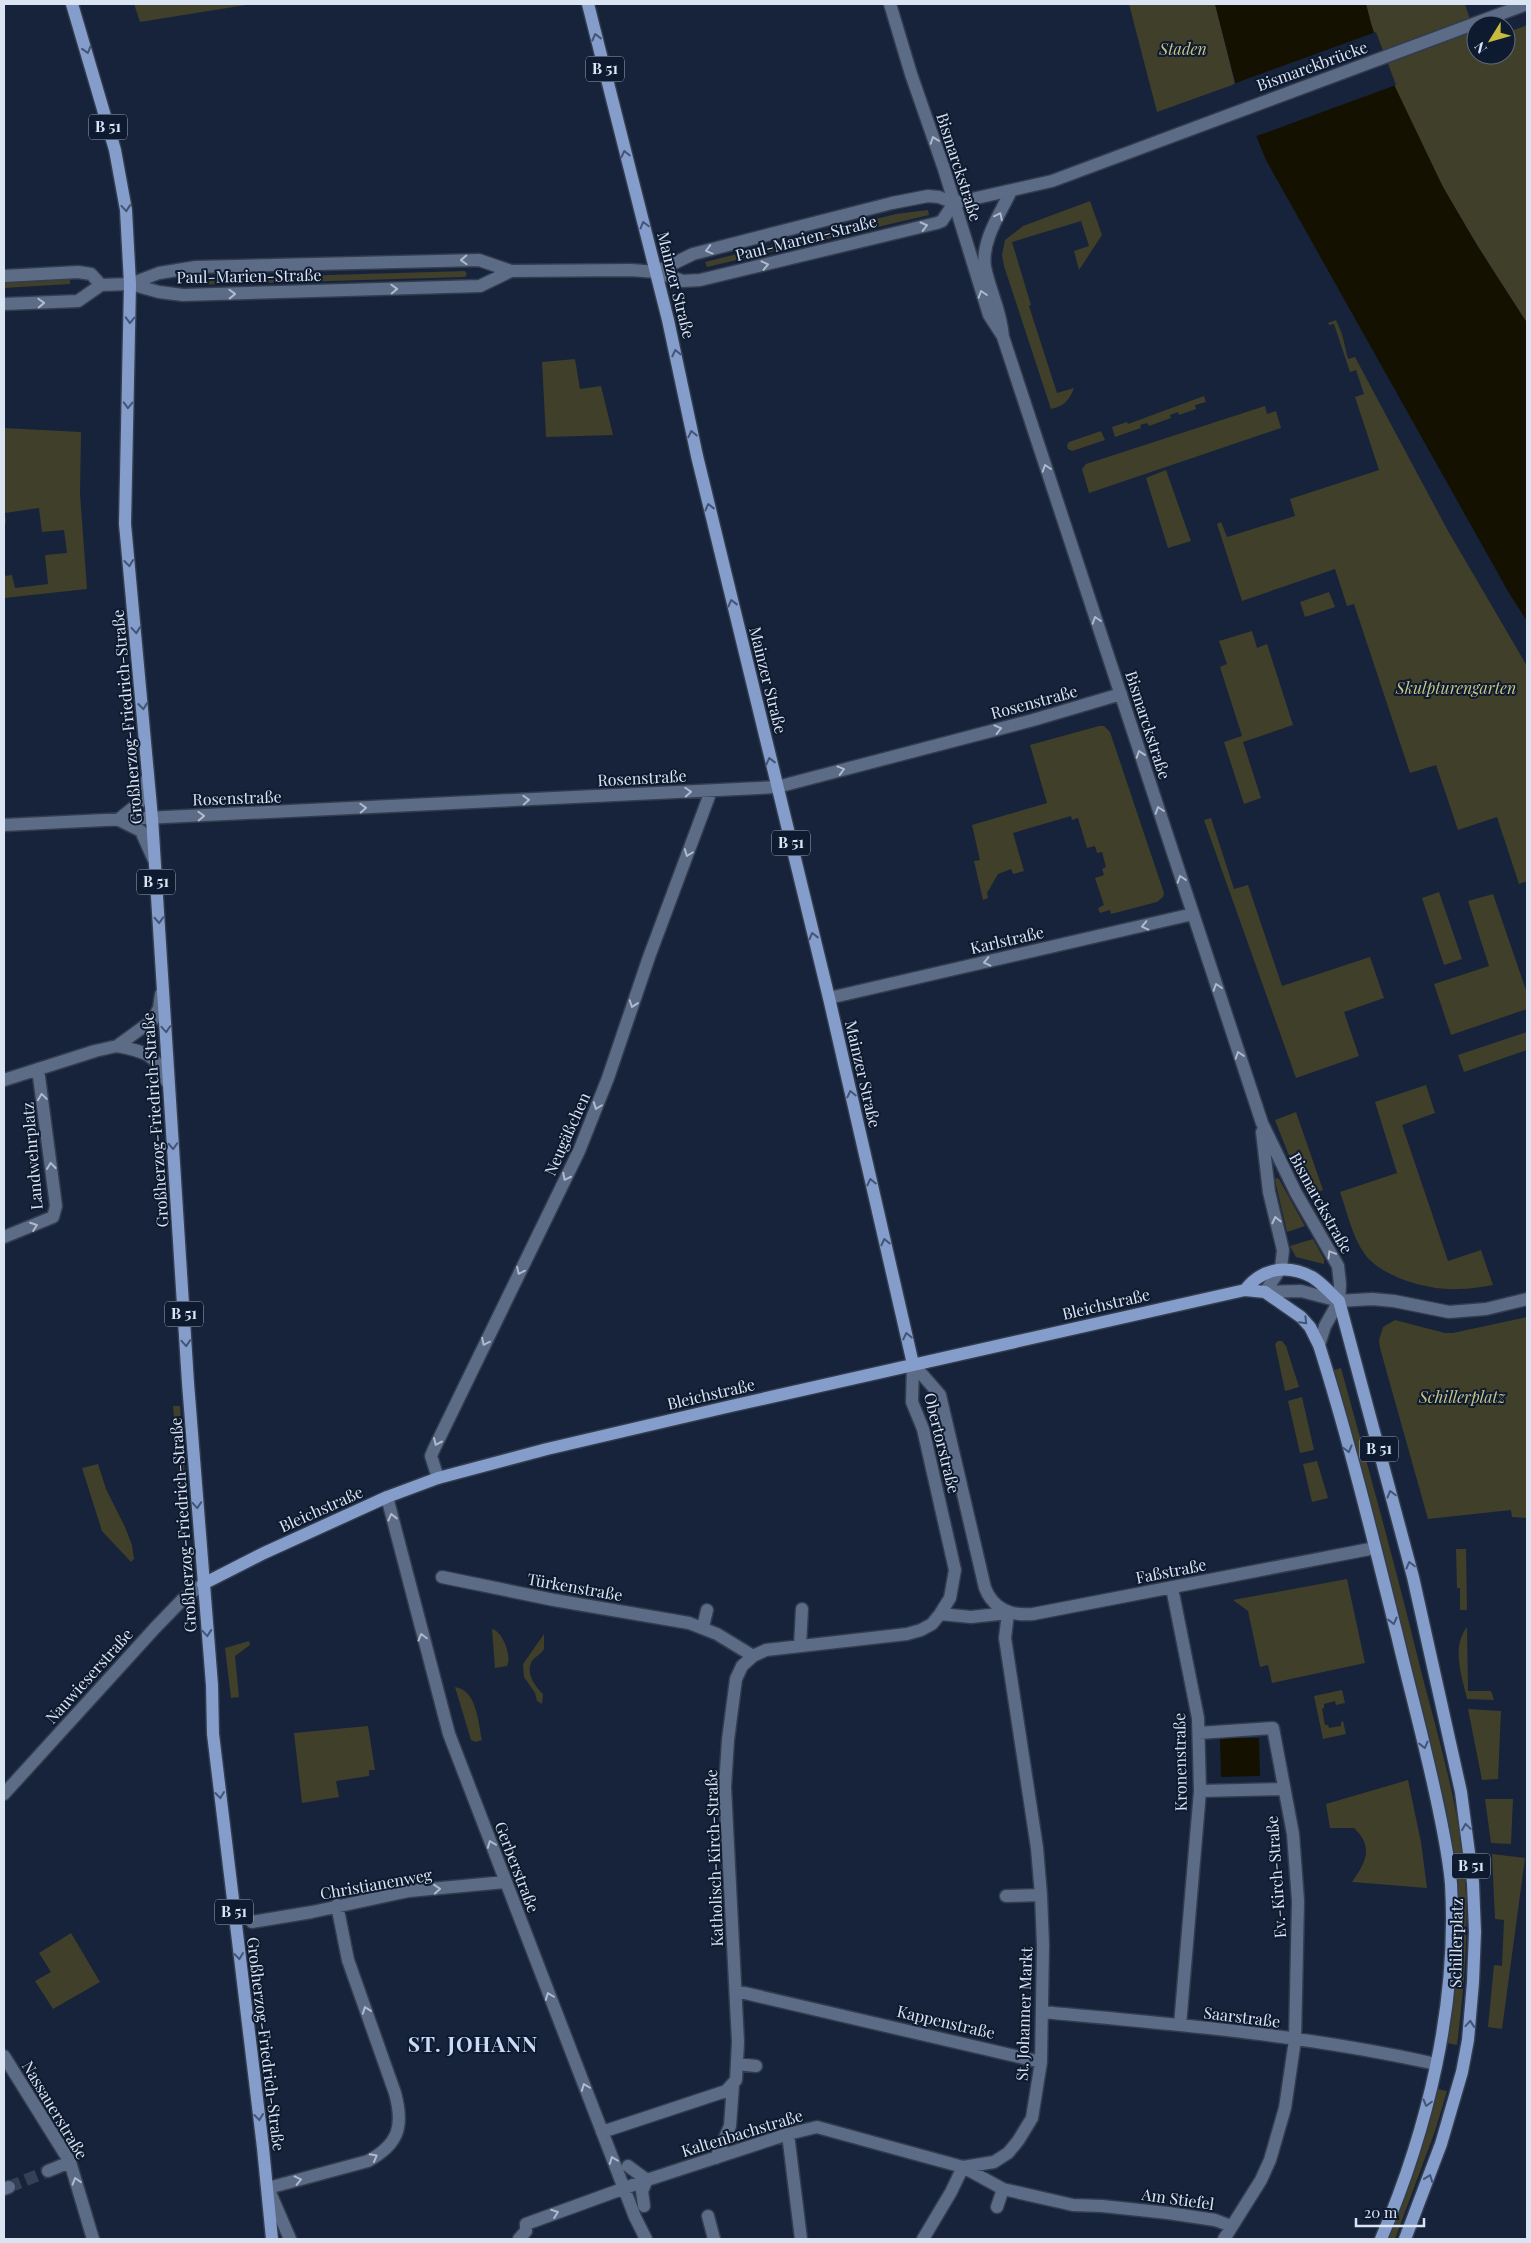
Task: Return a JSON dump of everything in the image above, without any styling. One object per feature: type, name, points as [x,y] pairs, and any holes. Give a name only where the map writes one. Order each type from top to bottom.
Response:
[{"type":"main road","name":"Großherzog-Friedrich-Straße","points":[[72,4],[113,141],[124,187],[130,284],[125,524],[149,769],[203,1584],[212,1685],[212,1720],[268,2188],[272,2239]]},
{"type":"main road","name":"Mainzer Straße","points":[[588,4],[656,272],[698,462],[829,998],[913,1364]]},
{"type":"main road","name":"Bleichstraße","points":[[1245,1290],[1261,1274],[1282,1268]]},
{"type":"main road","points":[[1282,1268],[1313,1278],[1339,1301]]},
{"type":"main road","name":"Bleichstraße","points":[[203,1584],[264,1553],[387,1497],[438,1478],[560,1446],[913,1364],[1245,1290],[1265,1292]]},
{"type":"main road","name":"Schillerplatz","points":[[1265,1292],[1301,1317],[1310,1327],[1319,1345],[1374,1548],[1430,1767],[1447,1850],[1450,1883],[1451,1938],[1446,2003],[1436,2064]]},
{"type":"main road","name":"Schillerplatz","points":[[1339,1301],[1413,1577],[1461,1792],[1473,1882],[1475,1932],[1473,1982],[1468,2040],[1462,2072],[1441,2144],[1404,2239]]},
{"type":"main road","name":"B 51","points":[[1381,2239],[1396,2204],[1409,2165],[1436,2064]]},
{"type":"street","name":"Bismarckstraße","points":[[890,4],[988,315],[1004,337]]},
{"type":"street","name":"Bismarckbrücke","points":[[1109,159],[1527,4]]},
{"type":"street","name":"Paul-Marien-Straße","points":[[656,272],[693,254],[892,203],[928,196],[939,197],[954,203],[1052,181],[1109,159]]},
{"type":"street","name":"Bismarckstraße","points":[[1011,191],[987,241],[985,253],[985,266],[1000,310],[1004,337],[1262,1123],[1296,1193],[1338,1266],[1339,1301]]},
{"type":"street","name":"Paul-Marien-Straße","points":[[130,284],[159,273],[196,267],[479,260],[511,271],[615,269],[656,272],[683,281],[700,280],[937,223],[942,221],[954,203]]},
{"type":"street","name":"Paul-Marien-Straße","points":[[130,284],[183,296],[480,286],[511,271]]},
{"type":"street","points":[[4,276],[78,272],[91,274],[101,286]]},
{"type":"street","points":[[4,304],[78,301],[101,286],[130,284]]},
{"type":"street","name":"Rosenstraße","points":[[4,825],[777,787],[1033,720],[1121,694]]},
{"type":"street","points":[[149,769],[144,792],[139,803],[118,820],[141,831],[155,864]]},
{"type":"street","name":"Neugäßchen","points":[[438,1478],[431,1456],[579,1151],[608,1078],[649,958],[711,791]]},
{"type":"street","name":"Karlstraße","points":[[829,998],[1193,914]]},
{"type":"street","points":[[4,1080],[117,1046],[153,1020],[159,1008],[162,980]]},
{"type":"street","points":[[117,1046],[133,1049],[153,1057],[162,1068],[170,1091]]},
{"type":"street","name":"Landwehrplatz","points":[[4,1237],[53,1217],[56,1206],[38,1069]]},
{"type":"street","name":"Bismarckstraße","points":[[1262,1123],[1269,1192],[1283,1250],[1282,1268]]},
{"type":"street","points":[[1265,1292],[1282,1268]]},
{"type":"street","points":[[1265,1292],[1301,1291],[1339,1301],[1372,1299],[1394,1301],[1449,1312],[1486,1309],[1527,1299]]},
{"type":"street","points":[[1319,1345],[1325,1326],[1339,1301]]},
{"type":"street","name":"Obertorstraße","points":[[913,1364],[940,1395],[985,1588],[988,1596],[998,1608],[1008,1613]]},
{"type":"street","name":"Obertorstraße","points":[[913,1364],[912,1402],[923,1429],[955,1570],[950,1598],[940,1614]]},
{"type":"street","name":"Gerberstraße","points":[[387,1497],[442,1713],[505,1882],[624,2188],[646,2239]]},
{"type":"street","name":"Faßstraße","points":[[1008,1613],[1033,1614],[1374,1548]]},
{"type":"street","name":"Türkenstraße","points":[[442,1576],[554,1600],[688,1623],[703,1628],[737,1645],[753,1656]]},
{"type":"street","name":"Nauwieserstraße","points":[[4,1794],[155,1628],[183,1599],[203,1584]]},
{"type":"street","name":"Kronenstraße","points":[[1172,1588],[1198,1718],[1199,1733],[1200,1791],[1186,1907],[1180,2025]]},
{"type":"street","points":[[800,1646],[802,1609]]},
{"type":"street","points":[[703,1628],[707,1610]]},
{"type":"street","points":[[753,1656],[766,1650],[907,1634],[932,1624],[940,1614],[971,1617],[1008,1613]]},
{"type":"street","name":"St. Johanner Markt","points":[[963,2167],[994,2162],[1008,2153],[1018,2141],[1032,2118],[1041,2062],[1041,1895],[1037,1848],[1006,1638],[1008,1613]]},
{"type":"street","name":"Katholisch-Kirch-Straße","points":[[716,2158],[730,2126],[733,2085],[736,2080],[737,2064],[736,1991],[725,1787],[728,1740],[736,1679],[742,1666],[753,1656]]},
{"type":"street","name":"Ev.-Kirch-Straße","points":[[1199,1733],[1273,1728],[1293,1834],[1298,1901],[1295,2040],[1285,2108],[1270,2160],[1261,2180],[1224,2239]]},
{"type":"street","points":[[1200,1791],[1284,1789]]},
{"type":"street","name":"Christianenweg","points":[[252,1922],[409,1891],[505,1882]]},
{"type":"street","points":[[1006,1896],[1041,1895]]},
{"type":"street","points":[[290,2239],[268,2188],[348,2168],[368,2161],[382,2152],[394,2139],[399,2127],[400,2112],[395,2093],[348,1960],[337,1905]]},
{"type":"street","name":"Kappenstraße","points":[[736,1991],[875,2016],[1041,2062]]},
{"type":"street","name":"Saarstraße","points":[[1042,2012],[1180,2025],[1295,2040],[1436,2064]]},
{"type":"street","name":"Nassauerstraße","points":[[4,2056],[70,2162],[93,2239]]},
{"type":"street","points":[[737,2064],[756,2066]]},
{"type":"street","points":[[602,2132],[714,2096],[726,2091],[733,2085]]},
{"type":"street","name":"Kaltenbachstraße","points":[[519,2239],[526,2231],[526,2224],[647,2180],[788,2134],[817,2127],[963,2167]]},
{"type":"street","points":[[788,2134],[801,2239]]},
{"type":"street","points":[[48,2172],[70,2162]]},
{"type":"street","points":[[628,2166],[647,2180],[642,2191],[644,2206]]},
{"type":"street","points":[[925,2238],[963,2167],[1003,2189],[997,2206]]},
{"type":"street","name":"Am Stiefel","points":[[1003,2189],[1073,2205],[1119,2208],[1215,2220],[1231,2226]]},
{"type":"street","points":[[708,2216],[714,2239]]},
{"type":"green space","points":[[134,4],[252,4],[140,22]]},
{"type":"green space","name":"Staden","points":[[1129,4],[1215,4],[1235,84],[1157,112]]},
{"type":"green space","points":[[1366,4],[1465,4],[1469,15],[1466,15],[1466,65],[1516,65],[1516,29],[1527,25],[1527,323],[1479,248],[1433,170],[1412,129],[1378,46]]},
{"type":"green space","points":[[1090,201],[1102,235],[1079,270],[1074,251],[1089,246],[1081,221],[1012,242],[1031,305],[1029,306],[1057,393],[1074,388],[1066,402],[1051,409],[1002,255],[1005,240],[1023,226]]},
{"type":"green space","points":[[928,210],[929,215],[707,267],[705,262],[896,214]]},
{"type":"green space","points":[[465,271],[467,274],[465,277],[191,285],[191,279]]},
{"type":"green space","points":[[70,278],[70,284],[4,288],[4,282]]},
{"type":"green space","name":"Skulpturengarten","points":[[1336,320],[1342,334],[1348,359],[1355,357],[1448,531],[1527,666],[1527,881],[1519,884],[1497,817],[1458,830],[1436,765],[1410,773],[1354,604],[1347,606],[1335,569],[1242,601],[1217,524],[1221,522],[1227,537],[1295,516],[1290,499],[1379,470],[1355,397],[1364,394],[1356,370],[1350,372],[1334,324],[1329,325],[1328,323]]},
{"type":"green space","points":[[575,359],[580,389],[601,386],[613,435],[546,437],[542,362]]},
{"type":"green space","points":[[1204,396],[1206,402],[1195,405],[1196,409],[1179,415],[1178,412],[1170,415],[1171,418],[1149,426],[1147,423],[1140,425],[1141,428],[1115,437],[1112,427],[1127,422],[1128,424]]},
{"type":"green space","points":[[1265,406],[1267,414],[1276,411],[1281,428],[1089,493],[1082,469],[1086,464]]},
{"type":"green space","points":[[4,428],[81,432],[80,494],[87,589],[4,598],[4,576],[12,575],[15,588],[48,584],[45,555],[67,553],[64,530],[42,532],[39,508],[5,513],[6,523],[4,524]]},
{"type":"green space","points":[[1101,431],[1105,440],[1072,451],[1068,449],[1067,445],[1069,442]]},
{"type":"green space","points":[[1166,470],[1191,541],[1168,548],[1146,478]]},
{"type":"green space","points":[[1329,592],[1335,607],[1305,617],[1300,602]]},
{"type":"green space","points":[[1252,631],[1257,648],[1267,644],[1293,725],[1243,742],[1261,798],[1244,804],[1224,742],[1242,736],[1220,667],[1227,664],[1219,641]]},
{"type":"green space","points":[[1104,726],[1110,732],[1164,893],[1163,897],[1157,902],[1111,914],[1110,910],[1100,913],[1098,908],[1104,905],[1095,878],[1104,875],[1102,869],[1106,867],[1102,852],[1097,853],[1095,846],[1087,848],[1078,818],[1072,820],[1071,816],[1013,833],[1024,871],[1013,874],[1011,869],[998,874],[987,893],[988,898],[983,900],[974,861],[980,860],[972,825],[1047,803],[1030,745]]},
{"type":"green space","points":[[1211,818],[1234,889],[1248,885],[1282,986],[1370,957],[1384,998],[1344,1012],[1359,1056],[1296,1078],[1204,820]]},
{"type":"green space","points":[[1439,892],[1462,959],[1444,965],[1422,898]]},
{"type":"green space","points":[[1493,894],[1527,993],[1527,1009],[1451,1035],[1434,984],[1489,966],[1468,901]]},
{"type":"green space","points":[[1527,1032],[1527,1050],[1464,1072],[1458,1055]]},
{"type":"green space","points":[[1426,1085],[1435,1113],[1402,1125],[1448,1261],[1481,1250],[1493,1285],[1467,1289],[1447,1289],[1434,1288],[1406,1281],[1371,1262],[1356,1239],[1350,1223],[1340,1192],[1397,1173],[1375,1102]]},
{"type":"green space","points":[[1296,1112],[1323,1190],[1307,1195],[1275,1120]]},
{"type":"green space","points":[[1276,1178],[1279,1179],[1305,1226],[1287,1232]]},
{"type":"green space","points":[[1313,1239],[1324,1259],[1324,1264],[1296,1257],[1290,1246]]},
{"type":"green space","name":"Schillerplatz","points":[[1527,1317],[1527,1518],[1512,1517],[1511,1510],[1428,1519],[1380,1348],[1379,1340],[1383,1327],[1395,1320],[1445,1333],[1453,1333]]},
{"type":"green space","points":[[1278,1341],[1282,1341],[1286,1346],[1299,1387],[1285,1391],[1275,1344]]},
{"type":"green space","points":[[1341,1368],[1393,1559],[1450,1783],[1459,1826],[1465,1873],[1466,1947],[1457,2045],[1447,2043],[1456,1972],[1458,1932],[1453,1849],[1425,1721],[1334,1370]]},
{"type":"green space","points":[[1302,1397],[1314,1450],[1300,1453],[1288,1401]]},
{"type":"green space","points":[[173,1406],[180,1406],[186,1493],[180,1497]]},
{"type":"green space","points":[[1317,1461],[1328,1498],[1312,1502],[1303,1464]]},
{"type":"green space","points":[[98,1464],[106,1489],[132,1545],[134,1559],[131,1562],[102,1531],[82,1468]]},
{"type":"green space","points":[[1456,1549],[1466,1549],[1467,1610],[1460,1610],[1460,1588],[1457,1588]]},
{"type":"green space","points":[[1347,1579],[1365,1663],[1272,1683],[1268,1665],[1260,1667],[1248,1611],[1233,1600]]},
{"type":"green space","points":[[1467,1627],[1468,1691],[1491,1691],[1494,1700],[1467,1699],[1459,1662],[1459,1653],[1462,1635]]},
{"type":"green space","points":[[492,1629],[500,1634],[506,1645],[507,1666],[495,1668]]},
{"type":"green space","points":[[544,1634],[544,1649],[532,1661],[530,1666],[530,1675],[543,1694],[542,1704],[537,1701],[535,1693],[524,1677],[523,1664]]},
{"type":"green space","points":[[249,1641],[250,1645],[235,1656],[239,1697],[231,1698],[225,1648]]},
{"type":"green space","points":[[455,1687],[462,1689],[472,1700],[478,1716],[482,1740],[476,1742],[471,1740]]},
{"type":"green space","points":[[1342,1690],[1345,1703],[1336,1705],[1335,1701],[1324,1704],[1322,1709],[1325,1725],[1328,1725],[1329,1728],[1341,1726],[1343,1721],[1346,1734],[1323,1739],[1314,1696]]},
{"type":"green space","points":[[1468,1709],[1501,1711],[1498,1779],[1482,1780]]},
{"type":"green space","points":[[368,1726],[375,1770],[369,1770],[369,1776],[336,1781],[339,1797],[302,1803],[294,1733]]},
{"type":"green space","points":[[1408,1780],[1421,1842],[1427,1888],[1352,1882],[1361,1868],[1366,1855],[1364,1842],[1354,1828],[1330,1828],[1326,1804]]},
{"type":"green space","points":[[1485,1799],[1513,1799],[1511,1844],[1491,1843]]},
{"type":"green space","points":[[1492,1854],[1525,1858],[1502,2029],[1488,2027],[1494,1965],[1502,1966],[1504,1920],[1495,1919]]},
{"type":"green space","points":[[71,1933],[100,1982],[53,2009],[35,1981],[51,1972],[39,1953]]},
{"type":"green space","points":[[1438,2089],[1447,2091],[1435,2131],[1395,2239],[1388,2239],[1416,2165]]},
{"type":"shaded area","points":[[1215,4],[1366,4],[1388,72],[1443,187],[1478,247],[1527,323],[1527,621],[1509,593],[1266,160],[1237,89]]},
{"type":"shaded area","points":[[1220,1738],[1259,1738],[1260,1776],[1221,1777]]},
{"type":"pier","points":[[1376,32],[1396,85],[1254,137],[1233,84]]},
{"type":"tunnel","points":[[9,2187],[48,2171]]},
{"type":"district","name":"ST. JOHANN","points":[[473,2045]]}]
